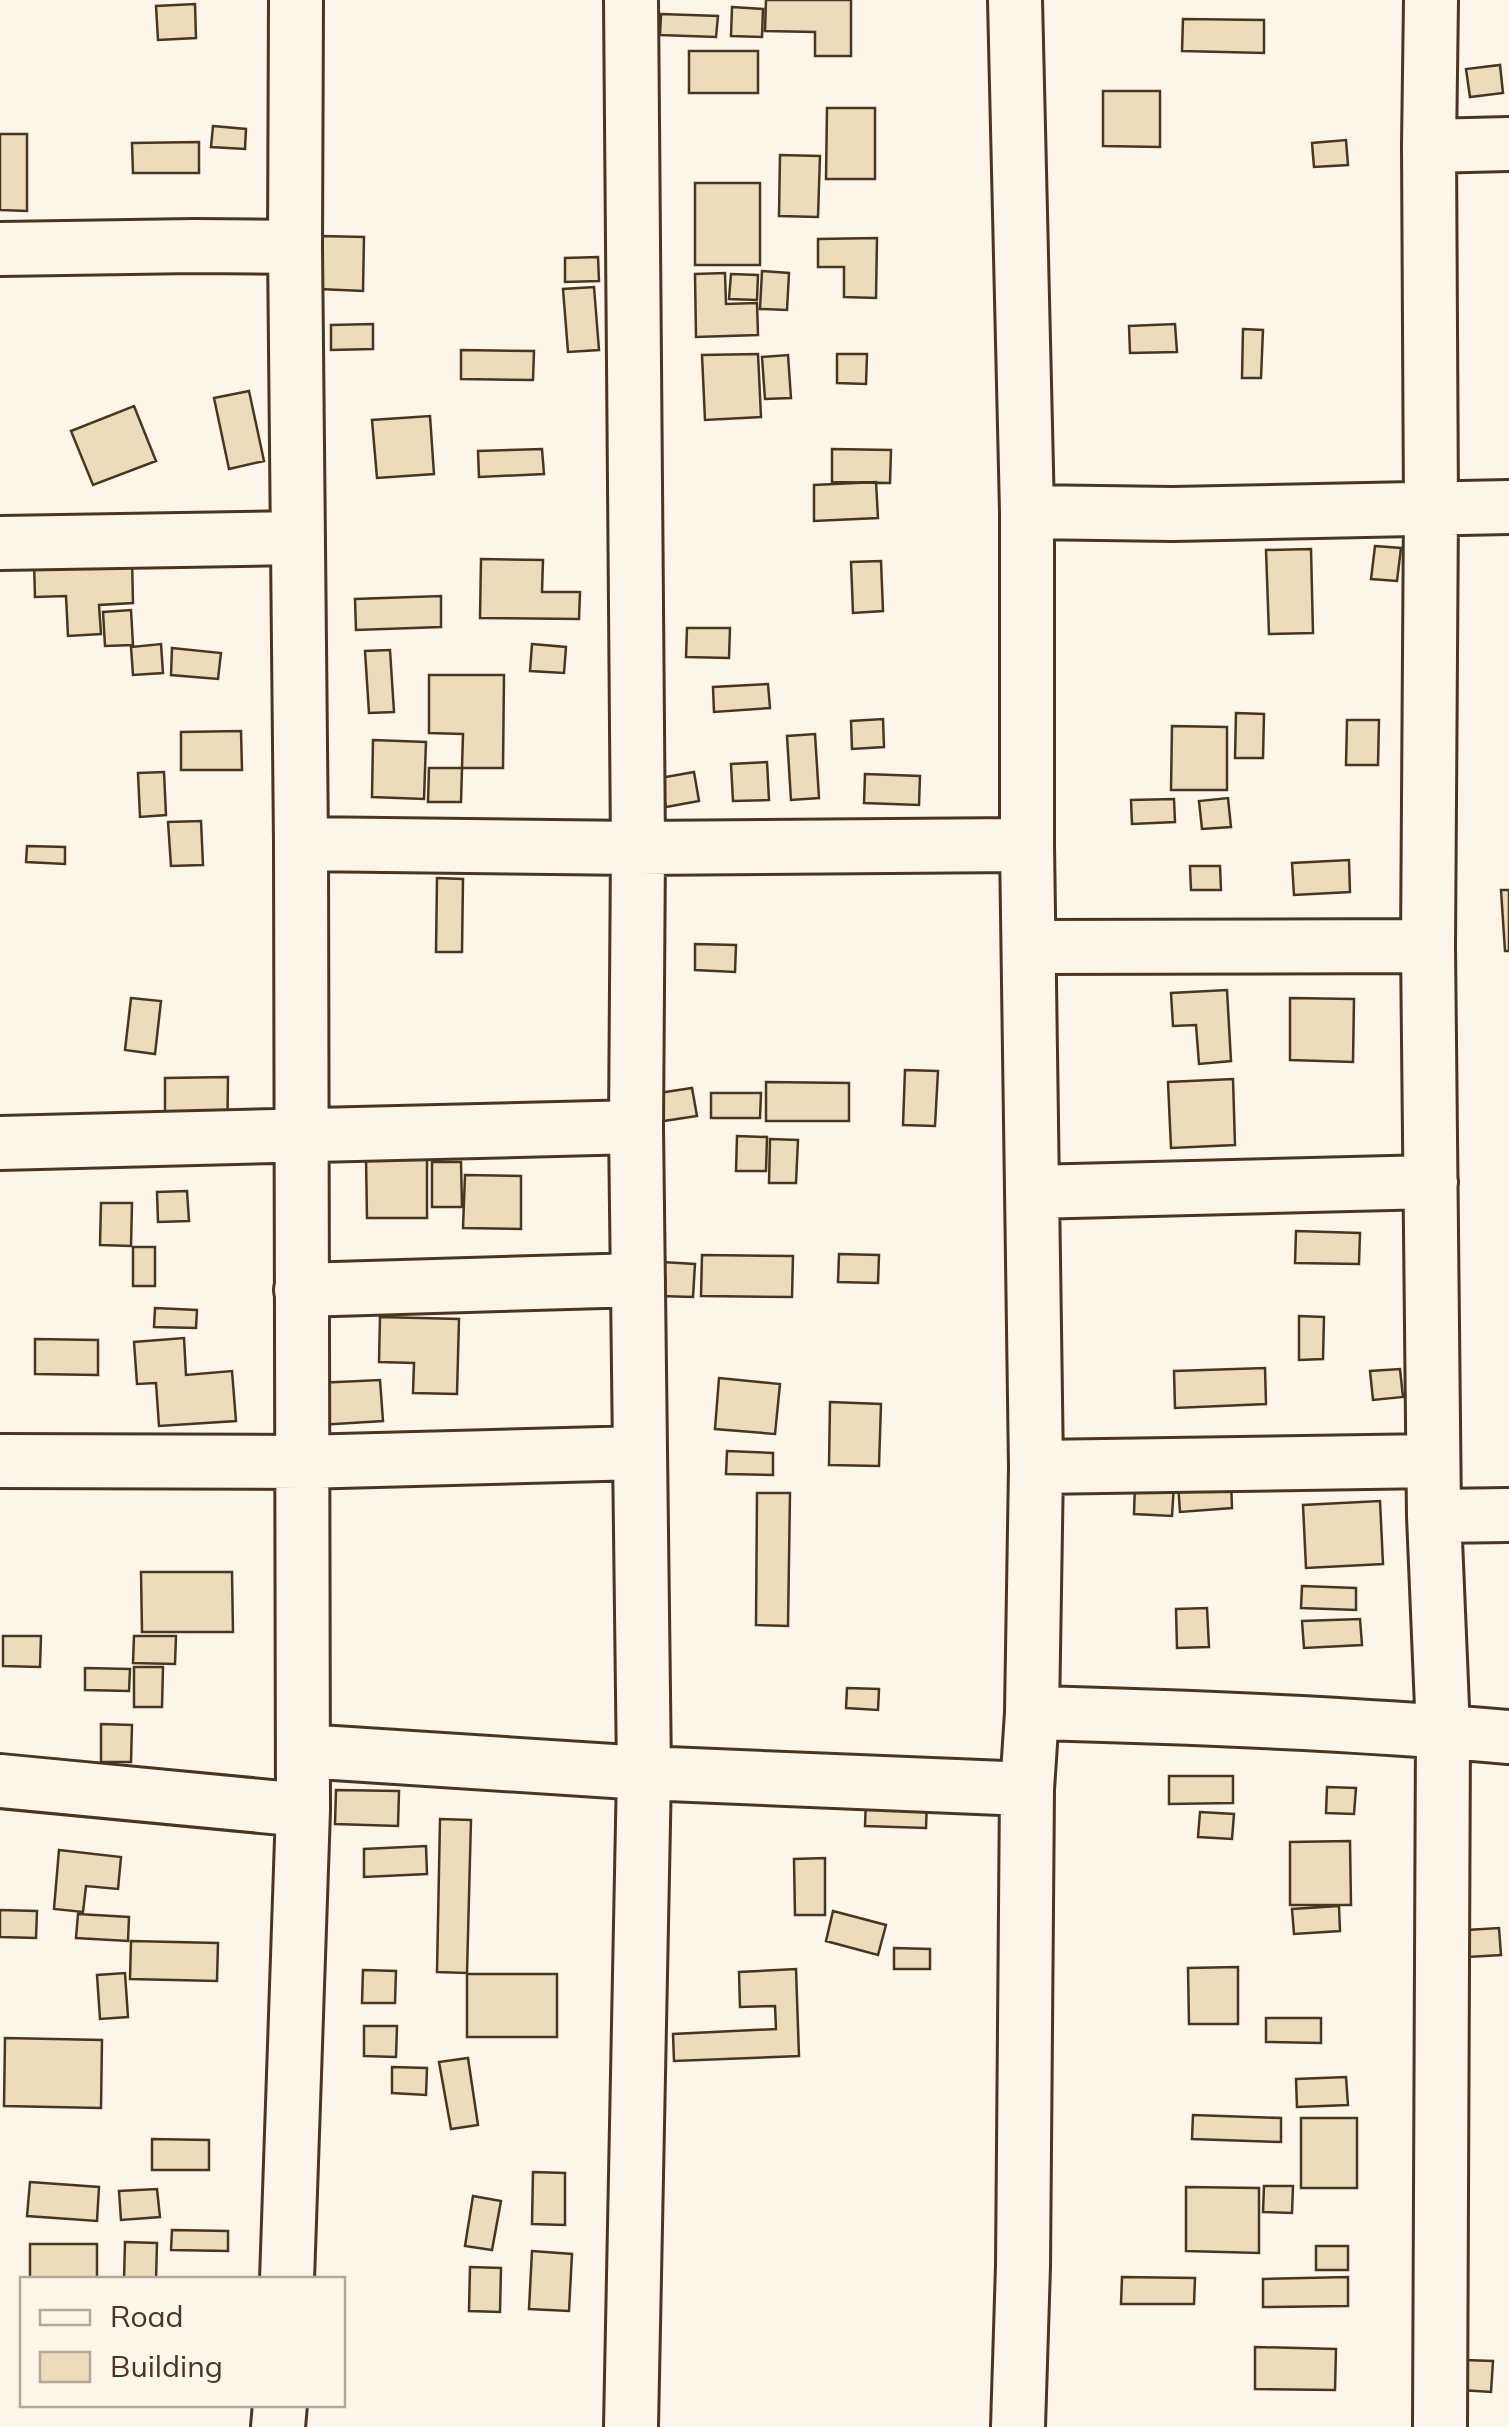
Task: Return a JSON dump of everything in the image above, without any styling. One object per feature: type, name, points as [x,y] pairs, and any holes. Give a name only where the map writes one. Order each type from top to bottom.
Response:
[{"type":"street","points":[[287,2277],[303,1810],[296,0]]},
{"type":"street","points":[[631,0],[638,848],[636,1127],[644,1772],[631,2427]]},
{"type":"street","points":[[1015,0],[1027,512],[1027,844],[1036,1467],[1018,2427]]},
{"type":"street","points":[[1430,0],[1428,946],[1434,1516],[1443,1731],[1440,2427]]},
{"type":"street","points":[[1429,146],[1509,144]]},
{"type":"street","points":[[0,249],[295,247]]},
{"type":"street","points":[[1027,512],[1173,514],[1509,507]]},
{"type":"street","points":[[0,543],[298,538]]},
{"type":"street","points":[[300,844],[638,848],[1027,844]]},
{"type":"street","points":[[1029,947],[1428,946]]},
{"type":"street","points":[[0,1143],[636,1127]]},
{"type":"street","points":[[1032,1192],[1431,1182]]},
{"type":"street","points":[[301,1290],[638,1280]]},
{"type":"street","points":[[0,1461],[301,1462],[640,1452]]},
{"type":"street","points":[[1036,1467],[1433,1461]]},
{"type":"street","points":[[1434,1516],[1509,1515]]},
{"type":"street","points":[[1032,1712],[1509,1737]]},
{"type":"street","points":[[303,1751],[644,1772],[1027,1789]]},
{"type":"street","points":[[0,1780],[303,1810]]},
{"type":"building","points":[[766,0],[851,0],[851,56],[815,56],[815,32],[765,31]]},
{"type":"building","points":[[195,4],[196,38],[158,40],[156,6]]},
{"type":"building","points":[[732,7],[763,9],[762,37],[731,36]]},
{"type":"building","points":[[661,14],[718,16],[716,37],[660,35]]},
{"type":"building","points":[[1183,19],[1264,20],[1264,53],[1182,51]]},
{"type":"building","points":[[689,51],[758,51],[758,93],[689,93]]},
{"type":"building","points":[[1500,65],[1503,93],[1470,97],[1466,69]]},
{"type":"building","points":[[1103,91],[1160,91],[1160,147],[1103,146]]},
{"type":"building","points":[[827,108],[875,108],[875,179],[826,179]]},
{"type":"building","points":[[213,126],[246,129],[245,149],[211,147]]},
{"type":"building","points":[[0,134],[27,134],[27,211],[0,210]]},
{"type":"building","points":[[1346,140],[1348,165],[1314,167],[1312,143]]},
{"type":"building","points":[[199,142],[199,173],[133,173],[132,143]]},
{"type":"building","points":[[780,155],[820,156],[818,217],[779,216]]},
{"type":"building","points":[[695,183],[760,183],[760,265],[695,265]]},
{"type":"building","points":[[321,236],[364,237],[363,291],[319,289]]},
{"type":"building","points":[[877,238],[876,298],[844,297],[844,267],[818,267],[818,239]]},
{"type":"building","points":[[598,257],[599,281],[565,282],[565,258]]},
{"type":"building","points":[[762,271],[789,273],[787,310],[760,309]]},
{"type":"building","points":[[725,273],[726,304],[757,303],[758,335],[696,337],[695,274]]},
{"type":"building","points":[[731,274],[758,275],[757,300],[729,299]]},
{"type":"building","points":[[594,287],[599,350],[568,352],[563,289]]},
{"type":"building","points":[[373,324],[373,349],[331,350],[331,325]]},
{"type":"building","points":[[1175,324],[1177,352],[1130,353],[1129,326]]},
{"type":"building","points":[[1243,329],[1263,330],[1261,378],[1242,378]]},
{"type":"building","points":[[461,350],[534,351],[533,380],[461,379]]},
{"type":"building","points":[[758,354],[761,417],[705,420],[702,355]]},
{"type":"building","points":[[837,354],[867,354],[866,384],[837,383]]},
{"type":"building","points":[[788,355],[791,398],[765,399],[762,357]]},
{"type":"building","points":[[249,391],[264,461],[229,469],[214,398]]},
{"type":"building","points":[[134,406],[156,461],[93,485],[71,431]]},
{"type":"building","points":[[430,416],[434,474],[377,478],[372,420]]},
{"type":"building","points":[[542,449],[544,474],[479,477],[478,451]]},
{"type":"building","points":[[832,449],[891,450],[890,483],[832,482]]},
{"type":"building","points":[[876,482],[878,518],[814,521],[814,485]]},
{"type":"building","points":[[1375,546],[1401,548],[1397,581],[1371,579]]},
{"type":"building","points":[[1311,549],[1313,633],[1269,634],[1266,550]]},
{"type":"building","points":[[132,557],[133,603],[99,605],[101,634],[68,636],[66,596],[35,597],[34,562]]},
{"type":"building","points":[[481,559],[543,560],[542,592],[580,592],[579,619],[480,618]]},
{"type":"building","points":[[881,561],[883,611],[853,613],[851,562]]},
{"type":"building","points":[[441,596],[441,627],[356,630],[355,599]]},
{"type":"building","points":[[131,610],[133,645],[105,646],[103,612]]},
{"type":"building","points":[[687,628],[730,628],[729,658],[686,657]]},
{"type":"building","points":[[161,644],[163,673],[133,675],[131,647]]},
{"type":"building","points":[[532,644],[566,647],[564,673],[530,671]]},
{"type":"building","points":[[172,648],[221,653],[218,679],[171,675]]},
{"type":"building","points":[[390,650],[394,712],[369,713],[365,651]]},
{"type":"building","points":[[429,675],[504,675],[503,768],[462,768],[463,734],[429,733]]},
{"type":"building","points":[[768,684],[770,708],[714,712],[713,687]]},
{"type":"building","points":[[1236,713],[1264,714],[1263,758],[1235,758]]},
{"type":"building","points":[[883,719],[884,747],[852,749],[851,721]]},
{"type":"building","points":[[1347,720],[1379,720],[1378,765],[1346,765]]},
{"type":"building","points":[[1172,726],[1227,727],[1227,790],[1171,790]]},
{"type":"building","points":[[241,731],[242,770],[181,770],[181,732]]},
{"type":"building","points":[[815,734],[819,798],[791,800],[787,736]]},
{"type":"building","points":[[373,740],[426,742],[424,799],[372,797]]},
{"type":"building","points":[[767,762],[769,800],[733,801],[731,764]]},
{"type":"building","points":[[429,768],[462,768],[461,802],[428,802]]},
{"type":"building","points":[[164,772],[166,815],[140,817],[138,773]]},
{"type":"building","points":[[694,772],[699,801],[666,807],[660,778]]},
{"type":"building","points":[[865,774],[920,776],[919,805],[864,803]]},
{"type":"building","points":[[1228,798],[1231,827],[1202,829],[1199,801]]},
{"type":"building","points":[[1174,799],[1175,822],[1132,824],[1131,800]]},
{"type":"building","points":[[201,821],[203,865],[171,866],[168,822]]},
{"type":"building","points":[[27,846],[65,847],[65,864],[26,862]]},
{"type":"building","points":[[1349,860],[1350,892],[1294,895],[1292,863]]},
{"type":"building","points":[[1190,866],[1220,866],[1221,890],[1191,890]]},
{"type":"building","points":[[437,878],[463,879],[462,952],[436,952]]},
{"type":"building","points":[[1501,890],[1509,890],[1509,951],[1505,951]]},
{"type":"building","points":[[695,944],[736,945],[735,972],[695,970]]},
{"type":"building","points":[[1227,990],[1231,1061],[1199,1064],[1196,1025],[1173,1026],[1171,993]]},
{"type":"building","points":[[131,998],[161,1001],[155,1054],[125,1050]]},
{"type":"building","points":[[1290,998],[1354,999],[1353,1062],[1290,1060]]},
{"type":"building","points":[[905,1070],[938,1071],[935,1126],[903,1125]]},
{"type":"building","points":[[228,1077],[227,1151],[165,1129],[165,1078]]},
{"type":"building","points":[[1233,1079],[1235,1145],[1171,1148],[1168,1082]]},
{"type":"building","points":[[766,1082],[849,1083],[849,1121],[766,1121]]},
{"type":"building","points":[[692,1088],[697,1116],[657,1122],[652,1094]]},
{"type":"building","points":[[711,1093],[761,1093],[760,1118],[711,1118]]},
{"type":"building","points":[[737,1136],[767,1137],[766,1171],[736,1171]]},
{"type":"building","points":[[770,1139],[798,1140],[796,1183],[769,1183]]},
{"type":"building","points":[[366,1159],[427,1159],[427,1218],[367,1218]]},
{"type":"building","points":[[432,1162],[461,1162],[462,1207],[432,1207]]},
{"type":"building","points":[[465,1175],[521,1176],[521,1229],[463,1228]]},
{"type":"building","points":[[187,1191],[189,1221],[158,1222],[157,1192]]},
{"type":"building","points":[[101,1203],[132,1203],[131,1246],[100,1245]]},
{"type":"building","points":[[1296,1231],[1360,1233],[1359,1264],[1295,1263]]},
{"type":"building","points":[[133,1247],[155,1247],[155,1286],[133,1286]]},
{"type":"building","points":[[839,1254],[879,1255],[878,1283],[838,1282]]},
{"type":"building","points":[[702,1255],[793,1256],[792,1297],[701,1296]]},
{"type":"building","points":[[662,1262],[695,1264],[693,1297],[660,1296]]},
{"type":"building","points":[[155,1308],[197,1310],[196,1328],[154,1327]]},
{"type":"building","points":[[1299,1316],[1324,1317],[1323,1359],[1299,1360]]},
{"type":"building","points":[[380,1317],[459,1319],[457,1394],[413,1393],[414,1363],[379,1362]]},
{"type":"building","points":[[184,1338],[186,1375],[232,1371],[236,1421],[159,1426],[156,1383],[137,1384],[134,1342]]},
{"type":"building","points":[[35,1339],[98,1340],[98,1375],[35,1374]]},
{"type":"building","points":[[1265,1368],[1266,1404],[1175,1408],[1174,1371]]},
{"type":"building","points":[[1400,1369],[1403,1397],[1373,1400],[1370,1371]]},
{"type":"building","points":[[719,1378],[780,1384],[775,1434],[715,1429]]},
{"type":"building","points":[[380,1380],[383,1421],[319,1425],[317,1383]]},
{"type":"building","points":[[830,1402],[881,1404],[879,1466],[829,1465]]},
{"type":"building","points":[[727,1451],[773,1453],[773,1475],[726,1474]]},
{"type":"building","points":[[1231,1480],[1232,1508],[1180,1512],[1178,1484]]},
{"type":"building","points":[[1135,1482],[1174,1484],[1172,1516],[1134,1514]]},
{"type":"building","points":[[757,1493],[790,1493],[788,1626],[756,1625]]},
{"type":"building","points":[[1380,1501],[1383,1564],[1306,1568],[1303,1505]]},
{"type":"building","points":[[141,1572],[232,1572],[233,1632],[142,1632]]},
{"type":"building","points":[[1302,1586],[1356,1588],[1356,1610],[1301,1608]]},
{"type":"building","points":[[1207,1608],[1209,1647],[1177,1648],[1176,1609]]},
{"type":"building","points":[[1360,1619],[1362,1645],[1304,1648],[1302,1621]]},
{"type":"building","points":[[3,1636],[41,1636],[40,1667],[3,1666]]},
{"type":"building","points":[[134,1636],[176,1636],[175,1664],[133,1663]]},
{"type":"building","points":[[134,1667],[163,1667],[162,1707],[134,1707]]},
{"type":"building","points":[[85,1668],[130,1669],[129,1691],[85,1690]]},
{"type":"building","points":[[847,1688],[879,1689],[878,1710],[846,1708]]},
{"type":"building","points":[[101,1724],[132,1725],[131,1762],[101,1762]]},
{"type":"building","points":[[1169,1776],[1233,1776],[1233,1803],[1169,1804]]},
{"type":"building","points":[[1327,1787],[1356,1788],[1354,1814],[1326,1813]]},
{"type":"building","points":[[336,1790],[399,1791],[398,1826],[335,1824]]},
{"type":"building","points":[[866,1799],[927,1801],[926,1828],[865,1826]]},
{"type":"building","points":[[1200,1812],[1234,1814],[1232,1839],[1198,1837]]},
{"type":"building","points":[[440,1819],[471,1820],[467,1973],[437,1972]]},
{"type":"building","points":[[1350,1841],[1351,1905],[1290,1905],[1290,1842]]},
{"type":"building","points":[[426,1846],[427,1874],[364,1877],[364,1849]]},
{"type":"building","points":[[59,1850],[121,1857],[118,1889],[86,1886],[83,1912],[54,1909]]},
{"type":"building","points":[[825,1858],[825,1915],[795,1915],[794,1859]]},
{"type":"building","points":[[1339,1906],[1340,1931],[1294,1934],[1292,1909]]},
{"type":"building","points":[[0,1910],[37,1911],[36,1938],[0,1937]]},
{"type":"building","points":[[833,1911],[886,1925],[878,1955],[826,1941]]},
{"type":"building","points":[[78,1914],[129,1917],[128,1941],[76,1938]]},
{"type":"building","points":[[1499,1928],[1501,1955],[1468,1957],[1467,1930]]},
{"type":"building","points":[[131,1941],[218,1943],[217,1981],[130,1979]]},
{"type":"building","points":[[894,1948],[930,1949],[930,1969],[894,1969]]},
{"type":"building","points":[[1238,1967],[1238,2024],[1189,2024],[1188,1968]]},
{"type":"building","points":[[796,1969],[799,2056],[674,2061],[673,2034],[776,2029],[775,2006],[740,2007],[739,1972]]},
{"type":"building","points":[[363,1970],[396,1971],[395,2003],[362,2003]]},
{"type":"building","points":[[125,1973],[128,2017],[100,2019],[97,1975]]},
{"type":"building","points":[[467,1974],[557,1974],[557,2037],[467,2037]]},
{"type":"building","points":[[1266,2018],[1321,2018],[1321,2043],[1266,2042]]},
{"type":"building","points":[[364,2026],[397,2026],[396,2057],[364,2056]]},
{"type":"building","points":[[5,2038],[102,2040],[101,2108],[4,2106]]},
{"type":"building","points":[[468,2058],[478,2125],[451,2129],[439,2062]]},
{"type":"building","points":[[392,2067],[427,2068],[426,2095],[392,2093]]},
{"type":"building","points":[[1346,2077],[1348,2105],[1297,2107],[1296,2079]]},
{"type":"building","points":[[1193,2115],[1281,2118],[1281,2142],[1192,2139]]},
{"type":"building","points":[[1301,2118],[1357,2118],[1357,2188],[1301,2188]]},
{"type":"building","points":[[152,2139],[209,2140],[209,2170],[152,2170]]},
{"type":"building","points":[[533,2172],[565,2173],[565,2225],[532,2224]]},
{"type":"building","points":[[30,2182],[99,2187],[97,2221],[27,2216]]},
{"type":"building","points":[[1264,2186],[1293,2186],[1292,2213],[1263,2212]]},
{"type":"building","points":[[1186,2187],[1259,2188],[1259,2253],[1186,2251]]},
{"type":"building","points":[[157,2189],[160,2217],[121,2220],[119,2191]]},
{"type":"building","points":[[473,2196],[501,2201],[492,2250],[465,2246]]},
{"type":"building","points":[[172,2230],[228,2231],[228,2251],[171,2250]]},
{"type":"building","points":[[125,2242],[157,2243],[156,2277],[124,2277]]},
{"type":"building","points":[[30,2244],[97,2244],[97,2277],[30,2277]]},
{"type":"building","points":[[1316,2246],[1348,2246],[1348,2270],[1316,2270]]},
{"type":"building","points":[[532,2251],[572,2254],[569,2311],[529,2309]]},
{"type":"building","points":[[470,2267],[501,2268],[500,2312],[469,2311]]},
{"type":"building","points":[[1122,2277],[1195,2278],[1194,2304],[1121,2304]]},
{"type":"building","points":[[1348,2277],[1348,2306],[1263,2307],[1263,2279]]},
{"type":"building","points":[[1255,2347],[1336,2349],[1335,2390],[1255,2389]]},
{"type":"building","points":[[1464,2360],[1493,2361],[1491,2392],[1461,2390]]}]
